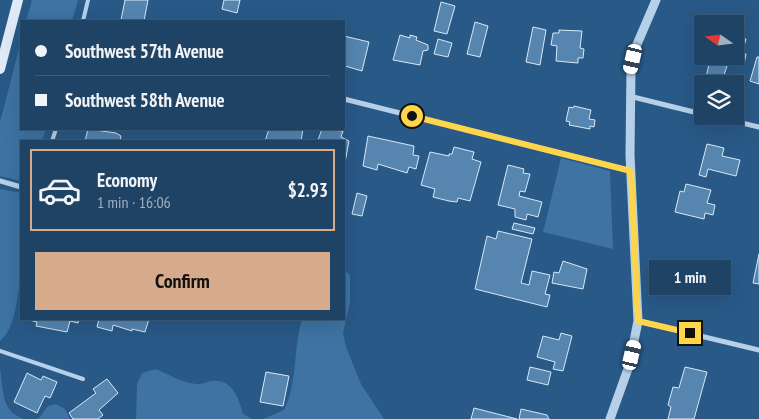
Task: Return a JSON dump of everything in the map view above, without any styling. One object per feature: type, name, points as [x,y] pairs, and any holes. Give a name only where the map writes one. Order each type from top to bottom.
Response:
[{"type":"main road","points":[[0,69],[18,0]]},
{"type":"street","points":[[610,419],[629,366],[638,321],[631,171],[629,96],[631,69],[635,49],[656,0]]},
{"type":"street","points":[[629,96],[694,112]]},
{"type":"street","points":[[345,99],[631,171]]},
{"type":"street","points":[[744,123],[759,127]]},
{"type":"street","points":[[0,181],[20,187]]},
{"type":"street","points":[[638,321],[759,350]]},
{"type":"lane","points":[[83,20],[88,0]]},
{"type":"lane","points":[[0,351],[83,379]]},
{"type":"shaded area","points":[[32,0],[78,0],[72,20],[26,20]]},
{"type":"shaded area","points":[[20,45],[20,130],[46,130],[42,140],[20,140],[20,181],[0,176],[0,122]]},
{"type":"shaded area","points":[[561,158],[610,171],[613,249],[543,232]]},
{"type":"shaded area","points":[[0,189],[20,193],[20,272],[14,314],[8,330],[0,341]]},
{"type":"shaded area","points":[[345,271],[350,275],[350,302],[343,333],[346,347],[361,384],[384,419],[263,419],[284,410],[291,388],[302,320],[345,320]]},
{"type":"shaded area","points":[[0,369],[4,399],[11,411],[24,419],[0,419]]},
{"type":"shaded area","points":[[156,369],[191,383],[200,384],[218,381],[224,383],[237,396],[243,414],[252,419],[136,419],[137,384],[142,373]]},
{"type":"shaded area","points":[[56,404],[65,409],[70,419],[38,419],[48,406]]},
{"type":"building","points":[[125,0],[148,0],[144,20],[121,20]]},
{"type":"building","points":[[224,0],[240,0],[237,13],[222,9]]},
{"type":"building","points":[[441,2],[455,6],[447,34],[434,31]]},
{"type":"building","points":[[475,22],[488,26],[480,57],[467,54]]},
{"type":"building","points":[[533,27],[546,30],[540,65],[526,62]]},
{"type":"building","points":[[559,30],[582,31],[580,48],[584,49],[583,58],[578,58],[578,63],[556,61],[557,46],[551,45],[553,33],[559,33]]},
{"type":"building","points":[[400,35],[410,38],[410,35],[417,37],[416,40],[428,45],[428,50],[423,51],[420,65],[393,60]]},
{"type":"building","points":[[345,36],[369,42],[362,71],[345,66]]},
{"type":"building","points":[[438,39],[452,43],[448,57],[434,54]]},
{"type":"building","points":[[757,57],[759,57],[759,84],[750,81]]},
{"type":"building","points":[[709,65],[727,65],[724,75],[706,75]]},
{"type":"building","points":[[574,106],[591,110],[589,119],[595,120],[594,127],[590,126],[590,129],[569,125],[570,122],[566,121],[569,107],[573,108]]},
{"type":"building","points":[[88,130],[116,133],[121,136],[120,140],[85,140]]},
{"type":"building","points":[[269,130],[303,130],[301,140],[265,140]]},
{"type":"building","points":[[322,130],[343,131],[341,137],[349,141],[345,163],[345,140],[318,140]]},
{"type":"building","points":[[368,136],[414,146],[413,155],[419,156],[416,169],[409,167],[407,173],[378,164],[377,170],[363,166]]},
{"type":"building","points":[[707,144],[724,148],[722,156],[740,160],[736,176],[708,169],[706,177],[699,175]]},
{"type":"building","points":[[454,147],[474,152],[472,159],[481,162],[470,201],[458,198],[457,202],[433,197],[435,189],[421,185],[430,152],[449,156],[449,154],[452,154]]},
{"type":"building","points":[[508,165],[524,169],[523,173],[530,174],[525,192],[520,191],[519,196],[542,202],[538,217],[527,214],[526,220],[515,217],[515,209],[498,205]]},
{"type":"building","points":[[686,184],[711,190],[707,203],[715,205],[713,215],[705,213],[704,219],[675,212],[680,191],[684,192]]},
{"type":"building","points":[[357,193],[367,196],[362,216],[352,214]]},
{"type":"building","points":[[514,223],[535,228],[533,234],[512,229]]},
{"type":"building","points":[[498,231],[532,239],[521,283],[529,285],[532,271],[550,275],[545,294],[550,295],[547,307],[475,289],[487,236],[496,239]]},
{"type":"building","points":[[759,254],[759,284],[753,283]]},
{"type":"building","points":[[563,261],[587,269],[583,289],[552,283],[554,272],[559,273]]},
{"type":"building","points":[[29,320],[79,320],[78,323],[70,321],[67,332],[36,326],[37,322]]},
{"type":"building","points":[[99,320],[149,320],[145,332],[132,329],[132,331],[113,325],[112,331],[97,327]]},
{"type":"building","points":[[561,333],[572,336],[563,371],[553,369],[555,362],[537,357],[543,336],[559,340]]},
{"type":"building","points":[[530,367],[551,372],[548,385],[527,380]]},
{"type":"building","points":[[685,367],[707,372],[694,419],[668,419],[671,407],[668,405],[673,387],[679,388]]},
{"type":"building","points":[[266,372],[289,376],[283,406],[260,402]]},
{"type":"building","points":[[27,373],[41,380],[43,376],[57,382],[50,398],[45,396],[37,413],[14,402]]},
{"type":"building","points":[[107,379],[118,393],[99,410],[103,415],[98,419],[73,419],[69,413],[96,393],[93,389]]},
{"type":"building","points":[[474,408],[517,419],[471,419]]},
{"type":"building","points":[[521,409],[547,415],[549,419],[519,419]]},
{"type":"route","points":[[412,116],[631,171],[638,321],[690,333]]}]
